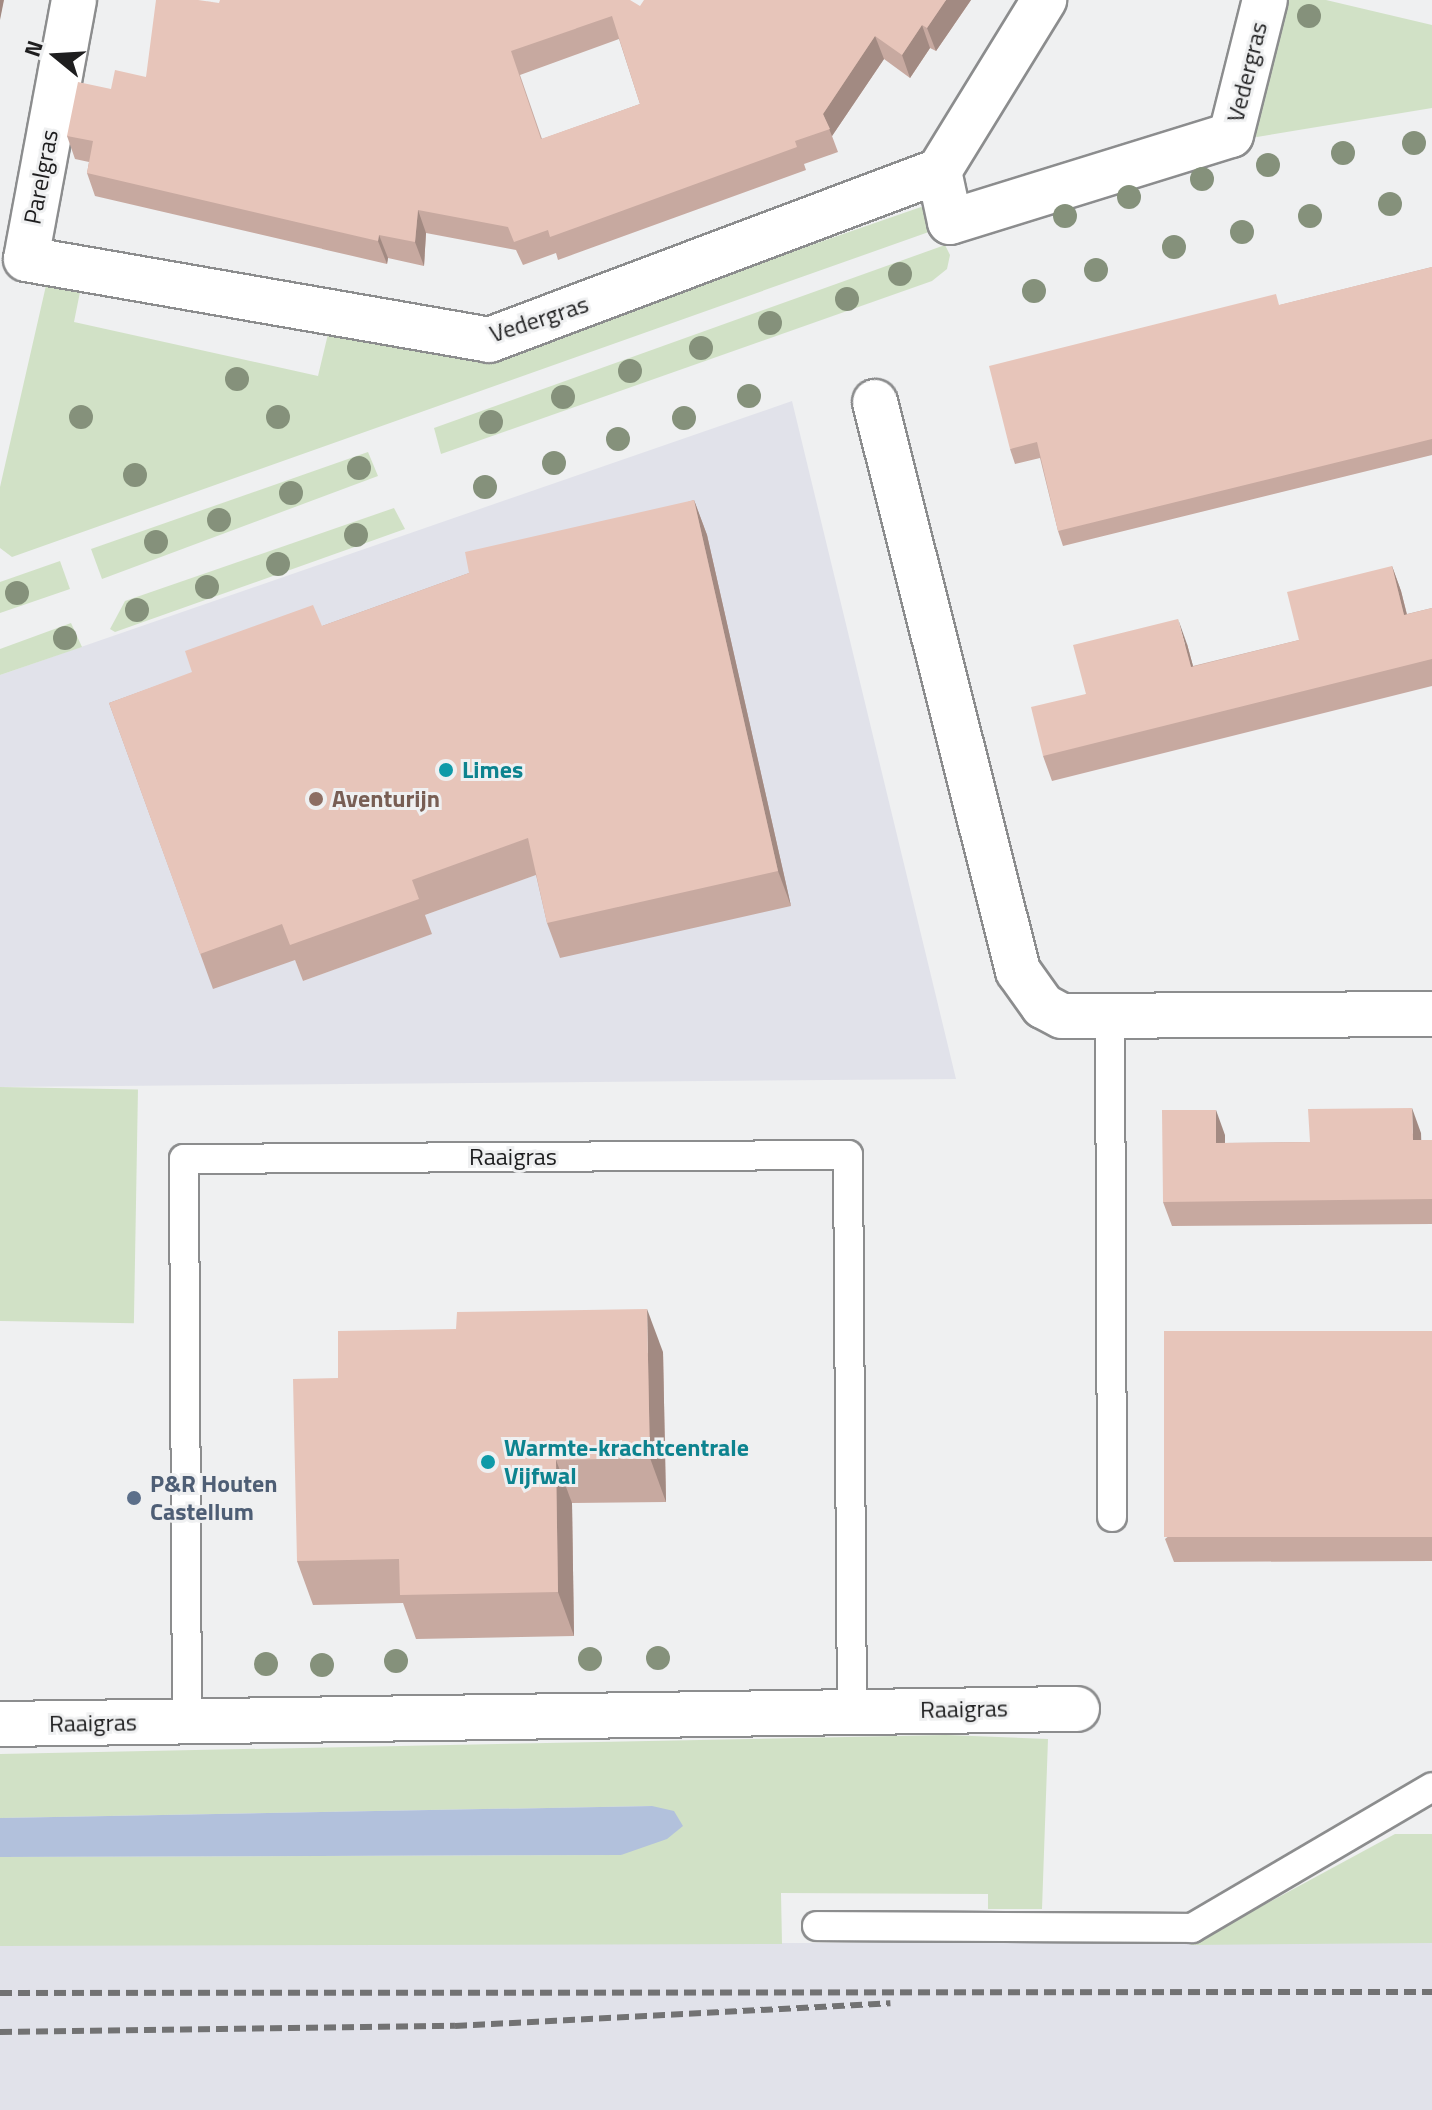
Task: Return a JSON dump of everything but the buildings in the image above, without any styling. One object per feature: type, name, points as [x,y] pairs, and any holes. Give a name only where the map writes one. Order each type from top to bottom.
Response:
[{"type":"street","name":"Parelgras","points":[[26,259],[74,0]]},
{"type":"street","points":[[939,171],[1044,0]]},
{"type":"street","name":"Vedergras","points":[[26,259],[489,340],[939,171],[950,222],[1231,135],[1265,0]]},
{"type":"street","points":[[875,402],[1018,971],[1043,1006],[1062,1016],[1432,1014]]},
{"type":"street","name":"Raaigras","points":[[0,1724],[1077,1709]]},
{"type":"lane","points":[[1110,1016],[1112,1517]]},
{"type":"lane","name":"Raaigras","points":[[187,1722],[184,1159],[848,1155],[852,1710]]},
{"type":"lane","points":[[817,1926],[1192,1928],[1432,1787]]},
{"type":"shaded area","points":[[792,401],[956,1079],[0,1087],[0,675]],"holes":[[[123,738],[791,906],[541,873],[425,915],[431,934],[303,981],[295,960]]]},
{"type":"shaded area","points":[[0,1943],[1432,1943],[1432,2110],[0,2110]]},
{"type":"green space","points":[[1277,0],[1326,0],[1432,25],[1432,108],[1257,137],[1244,130]]},
{"type":"green space","points":[[921,207],[934,210],[940,228],[12,557],[0,548],[0,487],[50,268],[82,282],[74,322],[318,376],[328,334],[480,360]]},
{"type":"green space","points":[[945,245],[950,255],[947,269],[932,281],[441,454],[434,428]]},
{"type":"green space","points":[[368,452],[378,476],[102,579],[91,549]]},
{"type":"green space","points":[[394,508],[405,529],[115,632],[110,629],[125,601]]},
{"type":"green space","points":[[60,561],[70,589],[0,613],[0,582]]},
{"type":"green space","points":[[71,623],[82,647],[0,675],[0,649]]},
{"type":"green space","points":[[0,1087],[138,1089],[134,1323],[0,1321]]},
{"type":"green space","points":[[946,1735],[1048,1739],[1042,1909],[988,1909],[988,1894],[781,1893],[782,1944],[0,1946],[0,1857],[621,1855],[652,1806],[0,1818],[0,1754]]},
{"type":"green space","points":[[1395,1834],[1432,1834],[1432,1943],[1190,1945]]},
{"type":"water","points":[[652,1806],[674,1811],[683,1826],[667,1839],[621,1855],[0,1857],[0,1818]]},
{"type":"railway","points":[[0,1993],[1432,1992]]},
{"type":"railway","points":[[0,2032],[455,2026],[890,2003]]},
{"type":"place","name":"Limes","points":[[446,770]]},
{"type":"place","name":"Aventurijn","points":[[316,799]]},
{"type":"place","name":"Warmte-krachtcentrale Vijfwal","points":[[488,1462]]},
{"type":"place","name":"P&R Houten Castellum","points":[[134,1498]]}]
